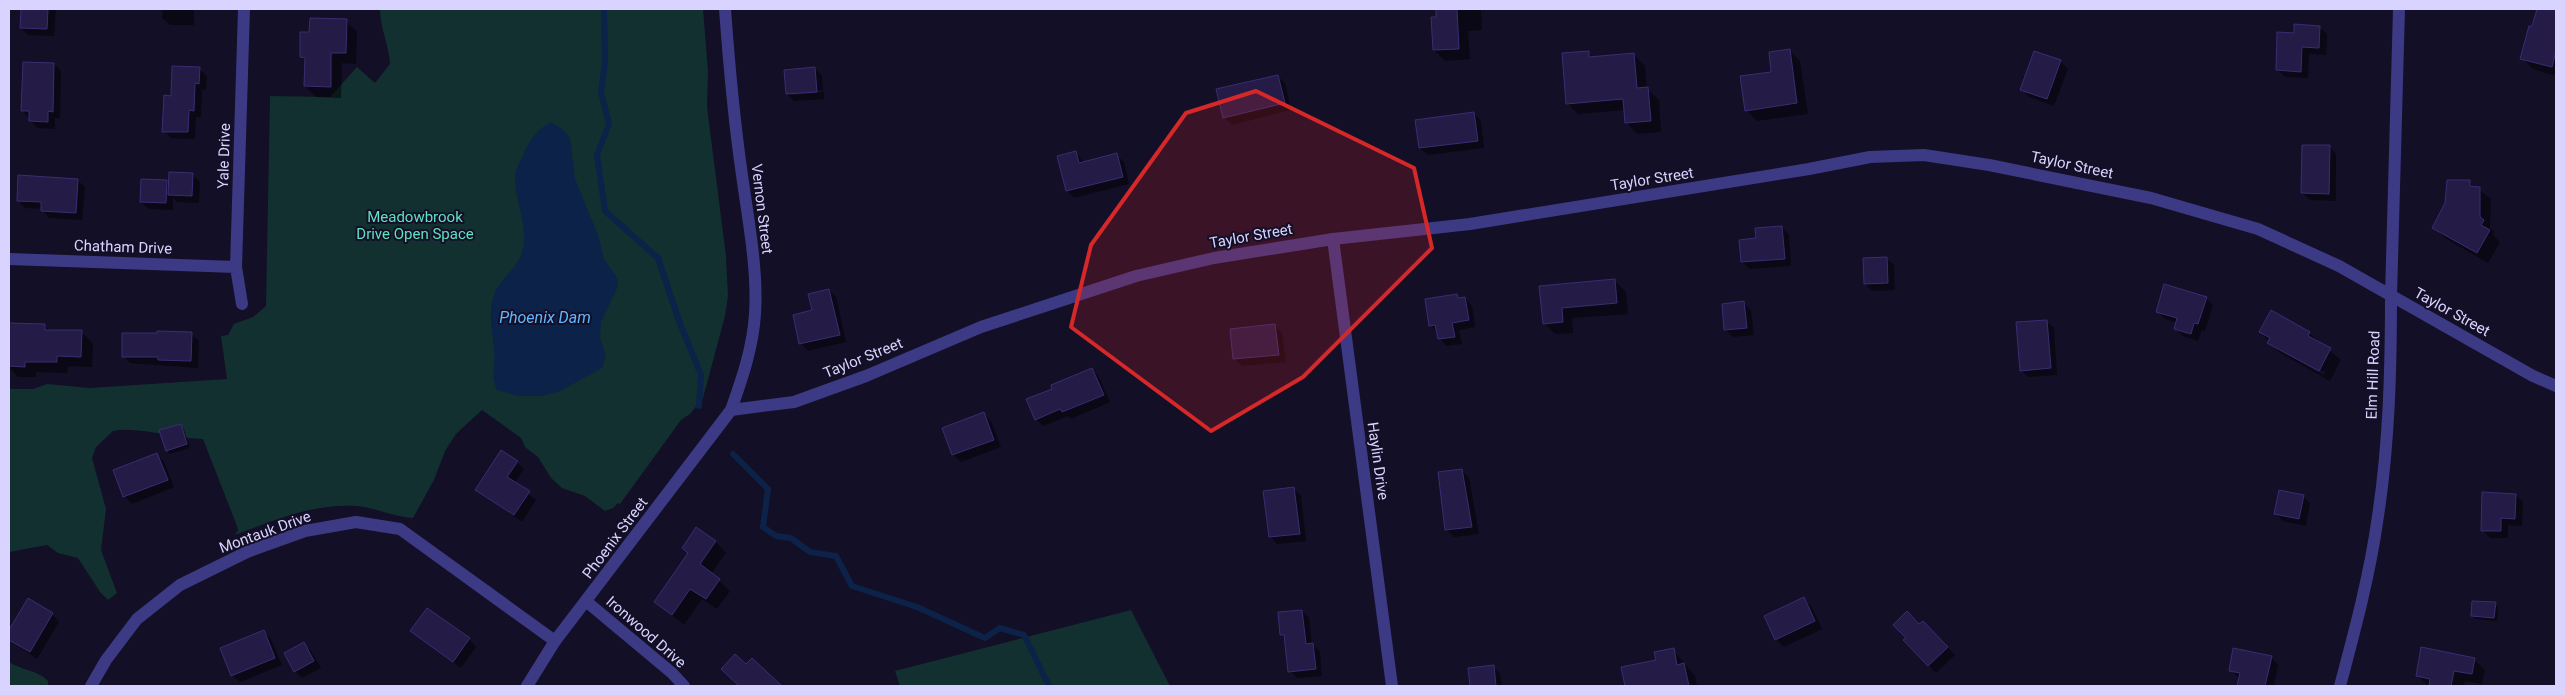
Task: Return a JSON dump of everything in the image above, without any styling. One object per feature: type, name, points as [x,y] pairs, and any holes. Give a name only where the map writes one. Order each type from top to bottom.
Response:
[{"type":"street","name":"Yale Drive","points":[[242,304],[236,267],[244,9]]},
{"type":"street","name":"Vernon Street","points":[[725,9],[734,122],[752,262],[756,314],[751,344],[731,410]]},
{"type":"street","name":"Elm Hill Road","points":[[2340,686],[2359,618],[2378,516],[2387,437],[2399,9]]},
{"type":"street","name":"Taylor Street","points":[[731,410],[794,402],[866,376],[981,327],[1136,276],[1214,258],[1333,239],[1480,222],[1808,170],[1870,157],[1924,155],[1990,165],[2151,198],[2250,227],[2339,266],[2556,386]]},
{"type":"street","name":"Haylin Drive","points":[[1333,239],[1392,686]]},
{"type":"street","name":"Chatham Drive","points":[[9,259],[236,267]]},
{"type":"street","name":"Phoenix Street","points":[[527,686],[555,641],[587,602],[731,410]]},
{"type":"street","name":"Montauk Drive","points":[[91,686],[106,660],[138,619],[180,585],[247,552],[305,531],[356,522],[400,530],[555,641]]},
{"type":"street","name":"Ironwood Drive","points":[[587,602],[672,673],[684,686]]},
{"type":"highlighted area","points":[[1256,91],[1414,168],[1432,248],[1303,377],[1211,431],[1071,327],[1091,245],[1186,113]]},
{"type":"green space","name":"Meadowbrook Drive Open Space","points":[[380,9],[703,9],[708,71],[707,107],[726,256],[728,296],[725,316],[703,398],[690,414],[681,420],[620,504],[618,503],[613,508],[605,511],[585,496],[562,488],[551,478],[538,457],[525,447],[521,438],[482,410],[456,434],[445,451],[434,480],[413,518],[357,506],[325,507],[295,514],[235,535],[238,530],[237,526],[203,439],[146,431],[113,431],[96,447],[92,458],[106,509],[101,550],[117,593],[108,600],[100,592],[78,558],[58,553],[47,545],[9,552],[9,389],[33,389],[47,384],[90,388],[227,379],[221,336],[228,335],[234,324],[253,317],[266,306],[270,96],[330,97],[357,67],[375,83],[390,64],[381,23]]},
{"type":"green space","points":[[1131,610],[1170,686],[900,686],[895,671]]},
{"type":"green space","points":[[9,662],[44,677],[48,681],[48,686],[9,686]]},
{"type":"water","name":"Phoenix Dam","points":[[551,122],[562,129],[570,138],[575,179],[598,235],[604,259],[618,279],[618,286],[601,322],[600,338],[606,355],[602,368],[560,391],[541,396],[518,396],[497,390],[495,384],[491,320],[492,305],[496,290],[515,266],[523,249],[524,231],[517,196],[516,171],[532,139],[542,128]]},
{"type":"building","points":[[21,9],[48,9],[47,29],[20,28]]},
{"type":"building","points":[[1436,9],[1457,9],[1459,49],[1433,50],[1431,17],[1436,17]]},
{"type":"building","points":[[2537,9],[2556,9],[2556,51],[2552,67],[2520,59],[2529,26],[2532,26]]},
{"type":"building","points":[[310,18],[347,19],[346,53],[331,53],[331,87],[304,86],[305,58],[300,57],[300,32],[309,32]]},
{"type":"building","points":[[2294,24],[2320,26],[2319,48],[2302,47],[2301,72],[2276,70],[2277,32],[2294,33]]},
{"type":"building","points":[[1790,49],[1797,103],[1745,111],[1740,76],[1771,72],[1769,52]]},
{"type":"building","points":[[1589,51],[1589,57],[1634,53],[1637,88],[1648,87],[1651,121],[1625,123],[1623,99],[1566,104],[1562,53]]},
{"type":"building","points":[[2034,51],[2061,60],[2047,99],[2020,90]]},
{"type":"building","points":[[23,62],[54,63],[53,112],[48,111],[48,122],[29,121],[29,111],[21,111]]},
{"type":"building","points":[[172,66],[200,67],[199,84],[195,83],[194,111],[189,110],[188,132],[162,132],[164,95],[171,96]]},
{"type":"building","points":[[815,67],[817,92],[786,94],[784,70]]},
{"type":"building","points":[[1278,75],[1285,103],[1223,118],[1216,89]]},
{"type":"building","points":[[1474,112],[1478,141],[1419,148],[1415,120]]},
{"type":"building","points":[[2302,145],[2330,145],[2329,194],[2301,193]]},
{"type":"building","points":[[1076,151],[1079,163],[1117,153],[1123,177],[1066,191],[1057,156]]},
{"type":"building","points":[[169,172],[193,173],[192,196],[168,195]]},
{"type":"building","points":[[18,175],[78,179],[76,213],[41,211],[41,202],[17,201]]},
{"type":"building","points":[[141,179],[167,180],[166,203],[140,202]]},
{"type":"building","points":[[2447,180],[2470,180],[2470,186],[2480,187],[2480,217],[2484,220],[2481,225],[2490,230],[2477,253],[2432,228],[2445,203]]},
{"type":"building","points":[[1782,226],[1785,259],[1741,262],[1739,240],[1756,238],[1755,228]]},
{"type":"building","points":[[1887,257],[1888,283],[1864,284],[1863,258]]},
{"type":"building","points":[[1615,279],[1617,303],[1562,308],[1563,322],[1543,324],[1539,286]]},
{"type":"building","points":[[2164,284],[2207,297],[2198,324],[2194,323],[2191,334],[2174,329],[2177,318],[2156,312]]},
{"type":"building","points":[[829,289],[840,335],[799,344],[793,315],[812,310],[808,294]]},
{"type":"building","points":[[1457,294],[1458,298],[1465,297],[1469,320],[1452,323],[1455,337],[1438,339],[1435,325],[1429,326],[1425,299]]},
{"type":"building","points":[[1744,301],[1747,328],[1724,330],[1722,304]]},
{"type":"building","points":[[2271,310],[2310,332],[2308,336],[2331,348],[2319,371],[2267,343],[2270,338],[2259,332]]},
{"type":"building","points":[[2047,320],[2051,368],[2020,371],[2016,322]]},
{"type":"building","points":[[9,323],[45,324],[45,330],[82,330],[81,357],[57,356],[57,362],[25,362],[25,367],[9,366]]},
{"type":"building","points":[[1275,324],[1279,355],[1233,359],[1230,329]]},
{"type":"building","points":[[157,331],[192,332],[191,361],[158,360],[158,357],[122,357],[122,333],[157,333]]},
{"type":"building","points":[[1092,368],[1104,395],[1062,412],[1060,409],[1035,420],[1026,399],[1052,389],[1051,385]]},
{"type":"building","points":[[984,412],[994,440],[952,455],[942,428]]},
{"type":"building","points":[[181,424],[187,444],[166,451],[159,430]]},
{"type":"building","points":[[501,450],[518,461],[507,477],[530,491],[514,515],[475,490]]},
{"type":"building","points":[[157,453],[168,480],[123,497],[113,470]]},
{"type":"building","points":[[1462,469],[1472,527],[1445,530],[1438,472]]},
{"type":"building","points":[[1294,487],[1300,534],[1269,537],[1263,491]]},
{"type":"building","points":[[2279,490],[2304,495],[2299,519],[2274,514]]},
{"type":"building","points":[[2482,492],[2516,494],[2515,519],[2501,518],[2501,531],[2481,531]]},
{"type":"building","points":[[696,527],[716,541],[700,564],[720,579],[706,599],[690,589],[672,615],[654,602],[688,553],[682,548]]},
{"type":"building","points":[[1804,597],[1815,621],[1775,640],[1764,616]]},
{"type":"building","points":[[28,598],[53,613],[30,652],[9,640],[9,630]]},
{"type":"building","points":[[2472,601],[2496,602],[2494,618],[2471,616]]},
{"type":"building","points":[[427,608],[470,638],[453,662],[410,631]]},
{"type":"building","points":[[1302,610],[1306,644],[1313,643],[1316,669],[1288,672],[1284,635],[1280,635],[1278,612]]},
{"type":"building","points":[[1907,611],[1919,624],[1923,621],[1948,647],[1928,666],[1903,640],[1906,638],[1893,625]]},
{"type":"building","points":[[264,630],[275,658],[231,676],[220,648]]},
{"type":"building","points":[[304,642],[314,661],[294,672],[284,653]]},
{"type":"building","points":[[2421,647],[2475,658],[2472,674],[2454,671],[2451,686],[2429,686],[2430,679],[2416,676]]},
{"type":"building","points":[[1674,648],[1677,665],[1684,663],[1689,686],[1625,686],[1621,667],[1656,660],[1654,652]]},
{"type":"building","points":[[2233,648],[2272,656],[2265,686],[2237,686],[2240,673],[2229,671]]},
{"type":"building","points":[[735,654],[746,664],[752,658],[782,686],[739,686],[721,669]]},
{"type":"building","points":[[1494,665],[1496,686],[1470,686],[1468,668]]},
{"type":"waterway","points":[[604,9],[605,63],[601,92],[609,124],[597,155],[605,211],[658,258],[679,321],[701,375],[699,406]]},
{"type":"waterway","points":[[733,454],[768,489],[763,527],[776,536],[791,538],[810,552],[836,556],[852,586],[917,607],[985,638],[1000,628],[1024,635],[1049,686]]}]
